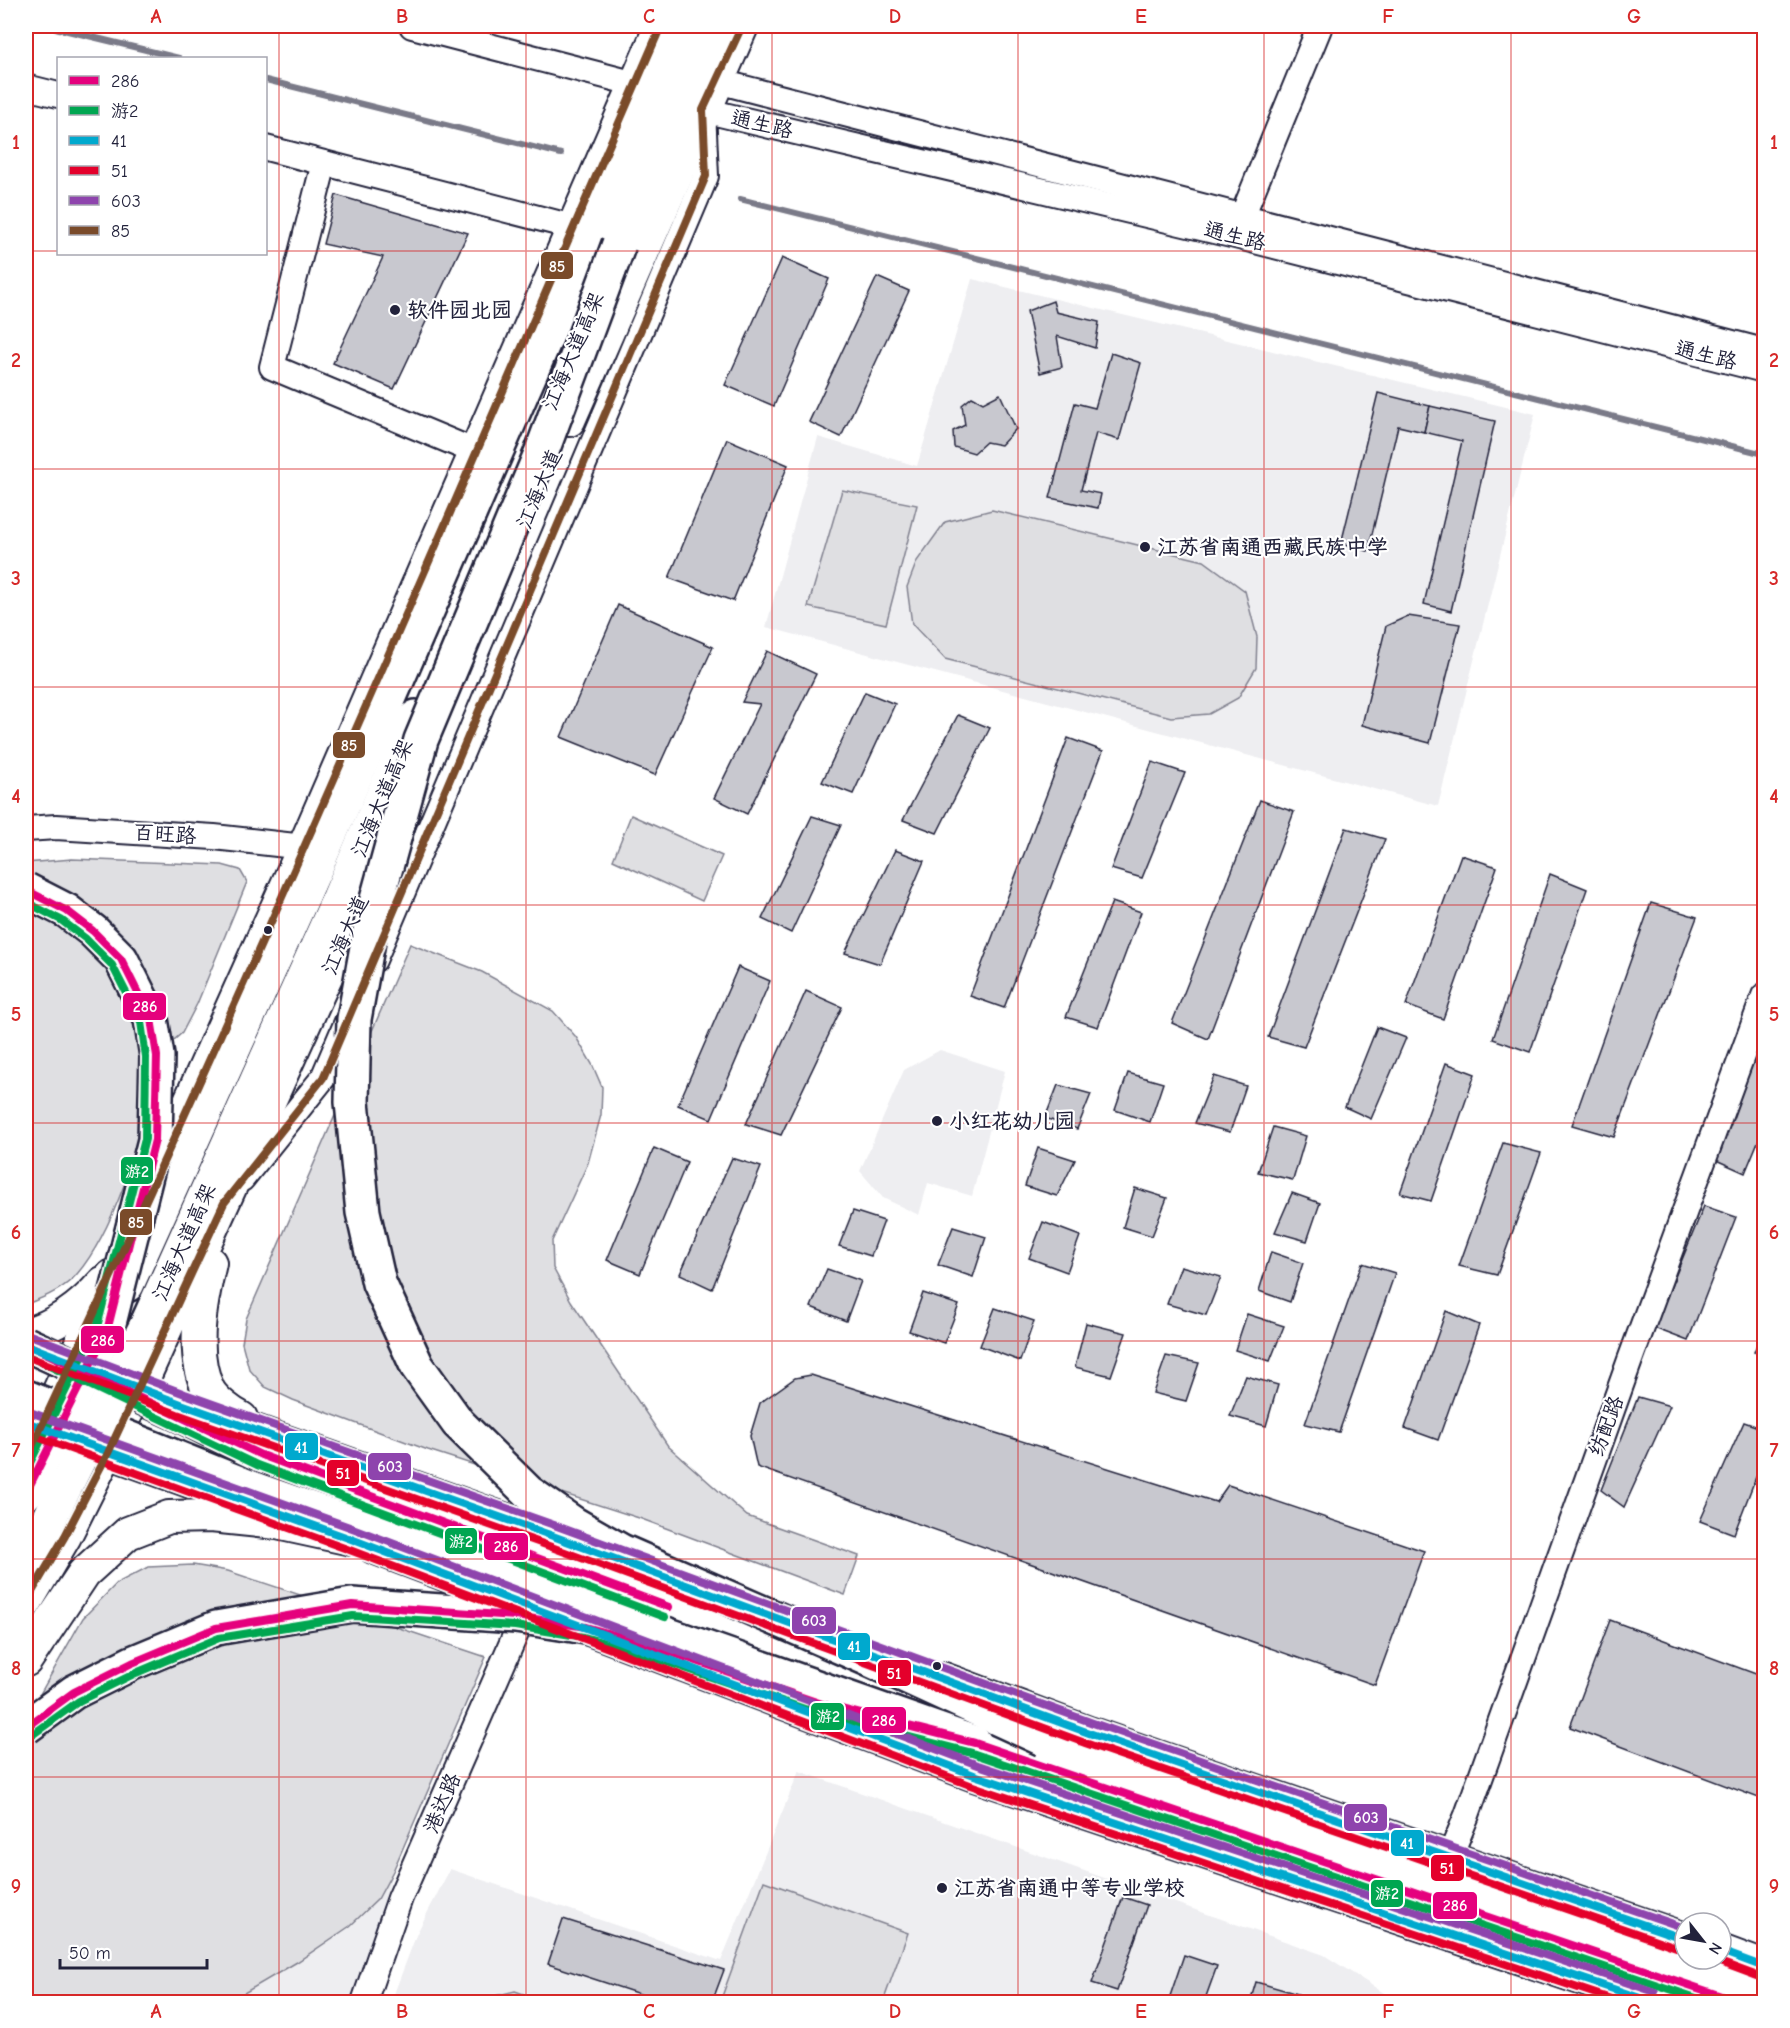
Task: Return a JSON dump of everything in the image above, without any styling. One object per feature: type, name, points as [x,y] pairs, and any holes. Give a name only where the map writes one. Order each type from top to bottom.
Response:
[{"type":"highway","name":"江海大道高架","points":[[26,1493],[107,1330],[322,854],[681,26]]},
{"type":"highway","name":"江海大道高架","points":[[26,1560],[46,1525],[147,1324],[314,954],[715,26]]},
{"type":"highway","points":[[619,244],[542,451],[422,740],[374,914],[354,1019],[352,1102],[363,1212],[379,1283],[417,1366],[458,1423],[528,1492],[574,1524],[621,1551],[867,1658],[1042,1739]]},
{"type":"highway","points":[[26,890],[67,911],[121,959],[152,1019],[157,1056],[155,1140],[107,1330]]},
{"type":"highway","points":[[26,1345],[183,1416],[273,1448],[660,1603],[1042,1739],[1673,1953]]},
{"type":"highway","points":[[26,1369],[135,1412],[273,1448]]},
{"type":"highway","points":[[26,1397],[257,1490],[975,1743],[1739,2002]]},
{"type":"highway","points":[[31,1424],[257,1490]]},
{"type":"highway","points":[[26,1727],[74,1692],[132,1663],[216,1628],[352,1605],[459,1610],[586,1627],[650,1645],[825,1705],[975,1743]]},
{"type":"highway","points":[[1727,1971],[1764,1984]]},
{"type":"main road","points":[[26,1460],[31,1424],[71,1363],[117,1266],[304,847],[661,26]]},
{"type":"main road","name":"江海大道","points":[[26,1602],[65,1536],[108,1453],[359,906],[703,110],[742,26]]},
{"type":"main road","points":[[224,1203],[202,1302],[200,1361],[210,1393],[273,1448]]},
{"type":"main road","points":[[26,1334],[46,1329],[66,1317],[94,1293],[117,1266]]},
{"type":"main road","points":[[26,1345],[139,1388],[273,1448],[561,1539],[1089,1733],[1673,1935]]},
{"type":"main road","points":[[31,1424],[351,1539],[974,1775],[1652,2002]]},
{"type":"main road","points":[[26,1660],[84,1573],[128,1533],[169,1517],[211,1516],[277,1523],[351,1539]]},
{"type":"main road","points":[[1733,1956],[1764,1967]]},
{"type":"street","points":[[412,26],[636,84]]},
{"type":"street","points":[[1238,225],[1320,26]]},
{"type":"street","name":"通生路","points":[[717,81],[1764,370]]},
{"type":"street","points":[[26,87],[57,95]]},
{"type":"street","points":[[224,1203],[323,1078],[706,176],[703,110]]},
{"type":"street","name":"通生路","points":[[703,110],[1238,225],[1764,351]]},
{"type":"street","points":[[267,148],[573,226]]},
{"type":"street","points":[[324,163],[272,367],[476,452]]},
{"type":"street","name":"百旺路","points":[[26,829],[56,827],[214,837],[304,847]]},
{"type":"street","name":"纺配路","points":[[1450,1856],[1467,1815],[1630,1360],[1764,996]]},
{"type":"street","name":"港达路","points":[[364,2002],[400,1898],[528,1606]]},
{"type":"shaded area","name":"江苏省南通西藏民族中学","points":[[972,279],[1535,414],[1438,806],[766,627],[818,437],[917,466]]},
{"type":"shaded area","points":[[842,490],[917,505],[886,624],[808,607]]},
{"type":"shaded area","points":[[992,510],[1204,561],[1245,591],[1257,637],[1256,668],[1238,698],[1209,714],[1171,717],[945,659],[912,624],[907,587],[917,561],[945,522]]},
{"type":"shaded area","points":[[631,815],[722,856],[702,901],[613,860]]},
{"type":"shaded area","points":[[72,859],[222,865],[240,870],[247,882],[197,1004],[182,1033],[166,1047],[131,1166],[107,1226],[93,1252],[72,1279],[53,1292],[26,1304],[26,863]]},
{"type":"shaded area","points":[[410,944],[482,972],[553,1011],[576,1037],[602,1087],[601,1115],[588,1163],[552,1241],[553,1268],[571,1301],[668,1446],[747,1516],[859,1556],[845,1595],[639,1518],[428,1450],[293,1400],[265,1387],[249,1369],[242,1343],[246,1319]]},
{"type":"shaded area","name":"小红花幼儿园","points":[[940,1050],[1005,1071],[972,1196],[928,1183],[919,1215],[883,1198],[860,1171],[904,1070]]},
{"type":"shaded area","points":[[193,1565],[228,1571],[486,1657],[393,1871],[378,1899],[350,1926],[297,1962],[239,1996],[210,2002],[55,2002],[26,1997],[26,1719],[83,1618],[117,1583],[148,1567]]},
{"type":"shaded area","name":"江苏省南通中等专业学校","points":[[799,1771],[1324,1955],[1398,2002],[391,2002],[417,1933],[450,1869],[721,1961]]},
{"type":"shaded area","points":[[393,1871],[354,2002],[210,2002],[239,1996],[297,1962],[350,1926],[378,1899]]},
{"type":"shaded area","points":[[764,1881],[908,1933],[883,2002],[720,2002]]},
{"type":"shaded area","points":[[515,1991],[546,2002],[470,2002]]},
{"type":"building","name":"软件园北园","points":[[336,195],[468,233],[394,389],[333,363],[383,257],[323,244]]},
{"type":"building","points":[[782,258],[829,279],[774,406],[725,385]]},
{"type":"building","points":[[877,277],[909,291],[841,437],[809,422]]},
{"type":"building","points":[[1053,301],[1056,312],[1099,322],[1095,348],[1057,336],[1062,367],[1040,373],[1027,311]]},
{"type":"building","points":[[1111,353],[1141,363],[1119,440],[1096,433],[1081,490],[1101,494],[1098,508],[1050,498],[1075,403],[1095,408]]},
{"type":"building","points":[[1378,393],[1430,406],[1424,432],[1398,426],[1368,551],[1341,544]]},
{"type":"building","points":[[1000,394],[1016,429],[1001,445],[986,442],[974,453],[954,447],[953,431],[965,425],[962,405],[972,397],[983,403]]},
{"type":"building","points":[[1430,406],[1495,421],[1451,611],[1424,604],[1462,441],[1424,432]]},
{"type":"building","points":[[727,439],[788,465],[733,601],[669,578]]},
{"type":"building","points":[[618,605],[713,647],[655,775],[561,737]]},
{"type":"building","points":[[1408,616],[1460,624],[1430,743],[1362,725],[1386,626]]},
{"type":"building","points":[[767,651],[816,674],[747,814],[714,798],[760,704],[742,702]]},
{"type":"building","points":[[865,692],[895,704],[853,794],[822,782]]},
{"type":"building","points":[[958,715],[990,728],[937,833],[903,820]]},
{"type":"building","points":[[1068,738],[1103,751],[1004,1008],[970,996]]},
{"type":"building","points":[[1152,762],[1185,773],[1142,878],[1111,869]]},
{"type":"building","points":[[1260,800],[1294,812],[1208,1039],[1172,1023]]},
{"type":"building","points":[[812,816],[841,825],[791,933],[762,919]]},
{"type":"building","points":[[1346,828],[1385,839],[1304,1047],[1268,1037]]},
{"type":"building","points":[[895,850],[924,861],[880,964],[845,953]]},
{"type":"building","points":[[1461,855],[1497,867],[1443,1019],[1406,1005]]},
{"type":"building","points":[[1550,874],[1587,889],[1530,1052],[1493,1039]]},
{"type":"building","points":[[1112,902],[1141,912],[1098,1027],[1066,1017]]},
{"type":"building","points":[[1651,903],[1697,917],[1614,1137],[1572,1125]]},
{"type":"building","points":[[738,967],[770,981],[711,1119],[678,1105]]},
{"type":"building","points":[[806,991],[842,1007],[781,1135],[746,1124]]},
{"type":"building","points":[[1377,1027],[1406,1038],[1371,1119],[1345,1107]]},
{"type":"building","points":[[1762,1039],[1764,1040],[1764,1127],[1745,1173],[1714,1159]]},
{"type":"building","points":[[1446,1063],[1475,1074],[1431,1201],[1400,1193]]},
{"type":"building","points":[[1128,1073],[1163,1083],[1150,1122],[1115,1110]]},
{"type":"building","points":[[1214,1076],[1246,1086],[1230,1132],[1195,1123]]},
{"type":"building","points":[[1058,1085],[1091,1094],[1077,1129],[1045,1118]]},
{"type":"building","points":[[1273,1127],[1306,1136],[1293,1180],[1258,1172]]},
{"type":"building","points":[[1503,1143],[1541,1153],[1497,1275],[1459,1266]]},
{"type":"building","points":[[654,1148],[687,1162],[640,1274],[607,1260]]},
{"type":"building","points":[[1038,1148],[1075,1160],[1057,1196],[1025,1186]]},
{"type":"building","points":[[732,1158],[761,1167],[712,1289],[680,1274]]},
{"type":"building","points":[[1135,1188],[1167,1198],[1152,1236],[1123,1227]]},
{"type":"building","points":[[1292,1193],[1320,1203],[1307,1241],[1275,1232]]},
{"type":"building","points":[[1704,1206],[1736,1217],[1688,1341],[1654,1328]]},
{"type":"building","points":[[853,1211],[884,1221],[871,1256],[839,1246]]},
{"type":"building","points":[[1043,1222],[1080,1236],[1067,1272],[1029,1258]]},
{"type":"building","points":[[953,1227],[986,1237],[973,1277],[938,1265]]},
{"type":"building","points":[[1271,1252],[1303,1263],[1290,1302],[1259,1291]]},
{"type":"building","points":[[1362,1263],[1395,1273],[1339,1432],[1305,1424]]},
{"type":"building","points":[[1181,1266],[1221,1277],[1206,1315],[1167,1304]]},
{"type":"building","points":[[827,1269],[861,1281],[846,1321],[811,1307]]},
{"type":"building","points":[[923,1293],[959,1305],[944,1343],[909,1331]]},
{"type":"building","points":[[995,1308],[1034,1321],[1020,1361],[980,1346]]},
{"type":"building","points":[[1446,1311],[1479,1325],[1438,1440],[1405,1428]]},
{"type":"building","points":[[1247,1314],[1284,1326],[1270,1361],[1235,1350]]},
{"type":"building","points":[[1086,1323],[1126,1333],[1111,1376],[1075,1367]]},
{"type":"building","points":[[1764,1326],[1764,1356],[1754,1352]]},
{"type":"building","points":[[1166,1356],[1199,1363],[1186,1401],[1153,1393]]},
{"type":"building","points":[[811,1375],[1216,1502],[1228,1485],[1424,1551],[1375,1685],[757,1467],[750,1436],[760,1403],[795,1378]]},
{"type":"building","points":[[1246,1376],[1278,1385],[1266,1426],[1230,1416]]},
{"type":"building","points":[[1638,1397],[1670,1406],[1624,1507],[1601,1490]]},
{"type":"building","points":[[1744,1422],[1764,1429],[1764,1456],[1734,1534],[1700,1521]]},
{"type":"building","points":[[1610,1620],[1764,1677],[1764,1800],[1570,1727]]},
{"type":"building","points":[[1123,1897],[1147,1905],[1117,1991],[1092,1983]]},
{"type":"building","points":[[563,1919],[724,1970],[712,2002],[664,2002],[548,1964]]},
{"type":"building","points":[[1184,1955],[1217,1966],[1204,2002],[1168,2002]]},
{"type":"building","points":[[1256,1982],[1298,1994],[1295,2002],[1250,2002]]},
{"type":"waterway","points":[[47,26],[175,57]]},
{"type":"waterway","points":[[267,80],[561,154]]},
{"type":"waterway","points":[[740,199],[1764,454]]},
{"type":"transit line","name":"85","points":[[26,1459],[270,924],[661,26]]},
{"type":"transit line","name":"85","points":[[26,1602],[65,1536],[108,1453],[224,1203],[323,1078],[706,176],[703,110],[742,26]]},
{"type":"transit line","name":"286","points":[[26,890],[67,911],[93,931],[121,959],[151,1019],[157,1056],[155,1140],[107,1331],[26,1493]]},
{"type":"transit line","name":"游2","points":[[26,902],[61,920],[86,939],[112,965],[141,1022],[146,1057],[145,1139],[97,1327],[26,1471]]},
{"type":"transit line","name":"603","points":[[30,1335],[185,1394],[554,1525],[1093,1723],[1673,1924]]},
{"type":"transit line","name":"286","points":[[26,1344],[261,1455],[669,1607]]},
{"type":"transit line","name":"41","points":[[26,1345],[181,1404],[550,1535],[1089,1733],[1673,1935]]},
{"type":"transit line","name":"游2","points":[[26,1355],[257,1465],[665,1617]]},
{"type":"transit line","name":"51","points":[[26,1356],[177,1414],[546,1545],[1085,1743],[1673,1946]]},
{"type":"transit line","name":"603","points":[[30,1412],[355,1529],[978,1765],[1655,1992]]},
{"type":"transit line","name":"41","points":[[26,1422],[351,1539],[974,1775],[1652,2002]]},
{"type":"transit line","name":"51","points":[[26,1433],[347,1549],[970,1785],[1620,2002]]},
{"type":"transit line","name":"286","points":[[26,1727],[74,1692],[132,1663],[216,1628],[352,1605],[516,1616],[586,1627],[650,1645],[825,1705],[975,1743],[1739,2002]]},
{"type":"transit line","name":"游2","points":[[32,1735],[79,1701],[136,1673],[219,1638],[353,1616],[515,1626],[584,1637],[647,1655],[822,1715],[972,1753],[1708,2002]]},
{"type":"transit line","name":"41","points":[[1733,1955],[1764,1967]]},
{"type":"transit line","name":"51","points":[[1733,1967],[1760,1977]]},
{"type":"place","name":"软件园北园","points":[[395,310]]},
{"type":"place","name":"江苏省南通西藏民族中学","points":[[1145,547]]},
{"type":"place","name":"小红花幼儿园","points":[[937,1121]]},
{"type":"place","name":"江苏省南通中等专业学校","points":[[942,1888]]}]
